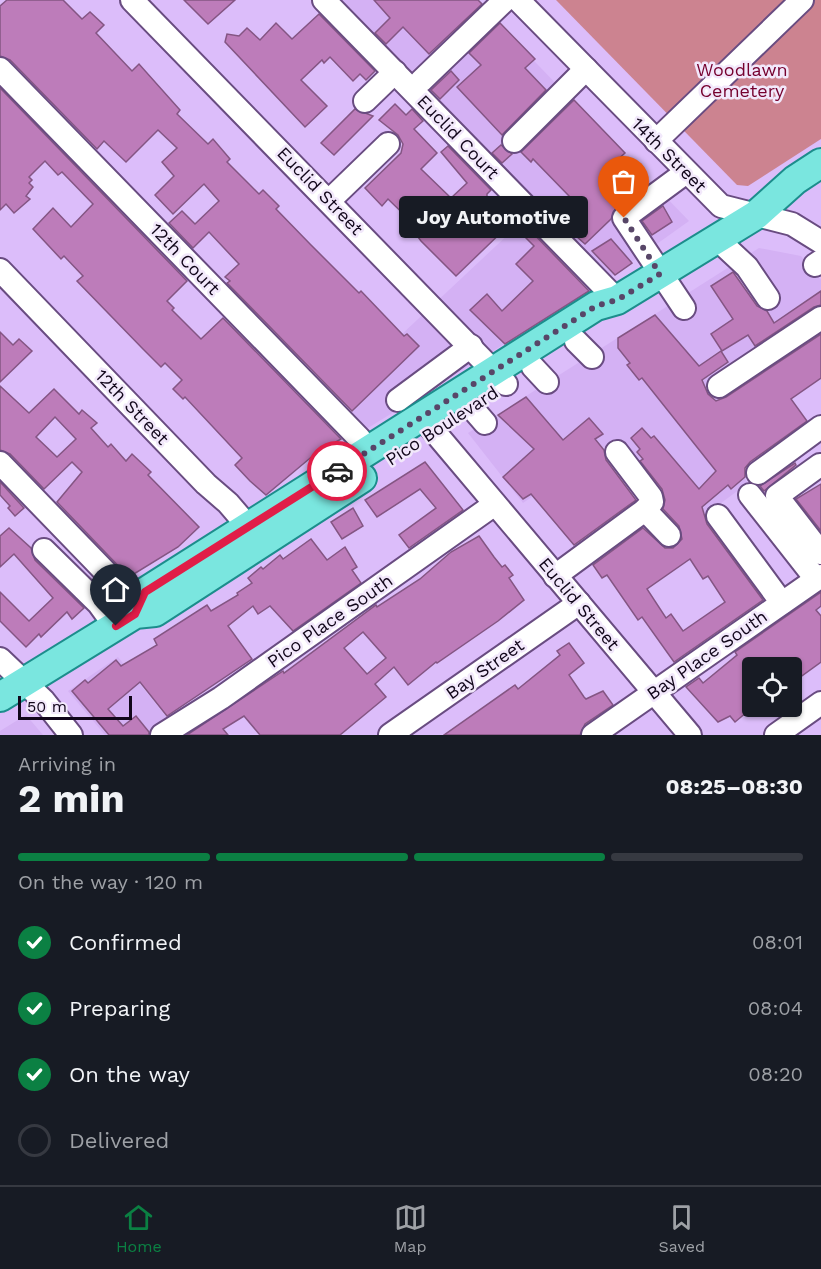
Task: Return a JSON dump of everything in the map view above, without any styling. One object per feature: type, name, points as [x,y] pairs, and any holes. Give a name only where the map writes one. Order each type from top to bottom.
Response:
[{"type":"main road","name":"Pico Boulevard","points":[[0,697],[125,620],[145,592],[256,536],[500,377],[596,306],[617,300],[756,214],[795,180],[821,163]]},
{"type":"main road","name":"Pico Boulevard","points":[[756,214],[808,194],[821,186]]},
{"type":"main road","name":"Pico Boulevard","points":[[500,377],[540,375],[584,349],[609,319],[617,300]]},
{"type":"main road","name":"Pico Boulevard","points":[[256,536],[369,451],[428,425],[478,415],[500,377]]},
{"type":"street","name":"Euclid Street","points":[[132,0],[330,200],[500,377]]},
{"type":"street","name":"Euclid Court","points":[[324,0],[617,300]]},
{"type":"street","points":[[421,81],[505,0]]},
{"type":"street","name":"14th Street","points":[[518,0],[685,173],[721,206],[792,224],[821,242]]},
{"type":"street","points":[[656,141],[802,0]]},
{"type":"street","name":"12th Court","points":[[0,69],[359,438],[369,451]]},
{"type":"street","points":[[514,141],[586,69]]},
{"type":"street","points":[[365,101],[395,72]]},
{"type":"street","points":[[330,200],[388,144]]},
{"type":"street","points":[[685,173],[624,218],[660,274],[687,306]]},
{"type":"street","points":[[717,239],[747,267],[768,298]]},
{"type":"street","name":"12th Street","points":[[0,270],[256,536]]},
{"type":"street","points":[[719,386],[821,318]]},
{"type":"street","points":[[398,399],[471,346]]},
{"type":"street","name":"Euclid Street","points":[[428,425],[690,735]]},
{"type":"street","points":[[758,473],[821,427]]},
{"type":"street","points":[[555,576],[645,510],[652,502],[651,496],[617,452]]},
{"type":"street","points":[[0,463],[122,589],[125,620]]},
{"type":"street","points":[[820,465],[777,496],[821,553]]},
{"type":"street","points":[[750,495],[819,577]]},
{"type":"street","name":"Pico Place South","points":[[162,735],[221,698],[495,504]]},
{"type":"street","points":[[645,510],[669,535]]},
{"type":"street","points":[[718,516],[782,603]]},
{"type":"street","points":[[44,550],[99,604],[125,620]]},
{"type":"street","name":"Bay Place South","points":[[593,735],[819,577]]},
{"type":"street","name":"Bay Street","points":[[390,735],[579,603]]},
{"type":"street","points":[[0,658],[24,681],[71,735]]},
{"type":"street","points":[[776,735],[821,703]]},
{"type":"shaded area","points":[[332,0],[475,0],[689,221],[605,281]]},
{"type":"shaded area","points":[[529,215],[597,287],[350,439],[321,410]]},
{"type":"shaded area","points":[[759,248],[801,256],[821,280],[821,350],[708,429],[748,483],[693,524],[616,439],[523,503],[468,433]]},
{"type":"shaded area","points":[[118,657],[172,724],[155,735],[105,735],[68,691]]},
{"type":"shaded area","points":[[26,715],[43,735],[0,735],[0,731]]},
{"type":"green space","name":"Woodlawn Cemetery","points":[[556,0],[821,0],[821,139],[748,186],[737,185]]},
{"type":"building","points":[[7,0],[63,0],[82,19],[90,12],[104,25],[96,33],[132,71],[139,64],[180,110],[177,114],[208,144],[213,139],[230,159],[227,162],[259,194],[263,190],[279,206],[276,209],[359,293],[361,291],[404,336],[407,334],[419,346],[352,411],[227,283],[230,281],[225,277],[239,264],[209,232],[193,248],[169,223],[182,211],[195,224],[219,201],[204,184],[173,214],[155,195],[174,176],[162,162],[177,148],[158,130],[126,162],[104,141],[97,149],[10,60],[0,56],[0,6]]},
{"type":"building","points":[[184,0],[235,0],[208,24]]},
{"type":"building","points":[[374,0],[478,0],[482,4],[429,54],[403,27],[386,44],[375,33],[390,18]]},
{"type":"building","points":[[319,14],[375,71],[366,80],[360,74],[353,81],[330,57],[324,63],[322,60],[301,80],[327,106],[305,127],[225,42],[227,34],[239,36],[247,28],[260,40],[276,23],[292,39]]},
{"type":"building","points":[[500,23],[535,59],[525,68],[546,90],[502,135],[457,87],[481,65],[469,53]]},
{"type":"building","points":[[451,71],[459,80],[440,99],[431,90]]},
{"type":"building","points":[[0,88],[187,281],[167,301],[174,308],[172,310],[201,339],[223,318],[341,439],[315,454],[266,495],[250,481],[235,465],[242,458],[185,397],[183,399],[173,389],[182,380],[165,363],[161,367],[143,349],[77,281],[83,276],[64,256],[61,259],[33,229],[53,208],[71,227],[93,204],[62,172],[58,175],[45,161],[29,177],[32,180],[29,183],[33,187],[26,196],[30,199],[14,213],[6,204],[0,210]]},
{"type":"building","points":[[574,100],[625,153],[615,162],[640,189],[616,208],[611,219],[585,244],[558,220],[570,208],[563,201],[569,196],[533,159],[531,162],[521,152]]},
{"type":"building","points":[[395,104],[406,115],[412,109],[423,121],[414,129],[437,153],[421,169],[451,198],[467,183],[441,152],[448,146],[491,190],[487,198],[511,223],[456,276],[421,241],[415,233],[419,229],[388,199],[382,206],[365,188],[401,153],[403,144],[398,135],[379,120]]},
{"type":"building","points":[[355,109],[373,116],[334,155],[321,143]]},
{"type":"building","points":[[501,145],[512,154],[502,163],[492,153]]},
{"type":"building","points":[[663,206],[672,222],[652,235],[642,221]]},
{"type":"building","points":[[524,224],[589,291],[505,344],[470,310],[487,294],[502,311],[533,281],[516,264],[534,246],[518,230]]},
{"type":"building","points":[[611,239],[632,263],[615,275],[592,251]]},
{"type":"building","points":[[733,272],[757,306],[767,311],[774,323],[821,291],[821,305],[814,307],[755,346],[748,335],[722,351],[711,334],[733,319],[711,286]]},
{"type":"building","points":[[655,315],[699,366],[721,351],[728,362],[702,380],[708,394],[716,401],[726,397],[821,334],[821,378],[791,399],[807,421],[750,462],[745,468],[745,477],[731,489],[728,485],[702,507],[707,524],[763,600],[674,662],[642,617],[638,620],[607,575],[602,578],[593,565],[643,528],[665,548],[673,548],[682,539],[679,526],[663,509],[665,500],[662,489],[640,461],[643,459],[637,452],[640,449],[631,438],[642,428],[651,438],[654,436],[699,489],[716,471],[642,378],[639,380],[627,365],[630,363],[618,348],[618,338]],"holes":[[[690,559],[703,579],[708,576],[725,602],[683,631],[671,614],[666,618],[647,589]]]},
{"type":"building","points":[[0,332],[13,345],[19,339],[32,351],[0,382]]},
{"type":"building","points":[[0,386],[29,413],[54,389],[79,414],[82,410],[97,423],[91,428],[108,447],[111,444],[126,461],[132,454],[151,472],[148,475],[199,527],[178,547],[129,577],[57,502],[82,472],[72,462],[44,489],[10,454],[0,450]],"holes":[[[55,417],[76,439],[57,457],[36,437]]]},
{"type":"building","points":[[526,397],[563,440],[589,418],[603,434],[595,439],[604,450],[606,460],[636,500],[574,545],[531,494],[523,499],[503,477],[534,449],[498,415]]},
{"type":"building","points":[[425,462],[463,510],[409,548],[399,535],[436,508],[420,489],[377,517],[365,500]]},
{"type":"building","points":[[795,463],[796,465],[764,491],[760,486]]},
{"type":"building","points":[[0,482],[24,508],[15,516],[0,495]]},
{"type":"building","points":[[821,484],[821,531],[796,499]]},
{"type":"building","points":[[353,508],[363,526],[342,539],[331,522]]},
{"type":"building","points":[[9,528],[31,548],[35,560],[84,608],[72,619],[67,612],[41,637],[39,634],[26,647],[0,621],[0,592],[29,621],[53,598],[14,554],[0,567],[0,536]]},
{"type":"building","points":[[479,536],[502,567],[505,565],[513,575],[509,578],[524,600],[498,621],[436,662],[408,685],[394,667],[375,684],[386,697],[340,735],[260,735],[244,716],[223,729],[228,735],[187,735],[283,671],[284,673],[376,605],[377,607],[420,579],[451,552]],"holes":[[[363,632],[386,658],[367,674],[344,648]]]},
{"type":"building","points":[[311,539],[327,560],[345,547],[357,567],[352,570],[361,583],[293,631],[270,606],[258,614],[253,606],[228,626],[252,659],[167,716],[140,682],[108,709],[123,726],[136,716],[149,735],[109,735],[72,691],[85,680],[88,683],[116,660],[121,666],[157,645],[154,639],[207,605],[211,611],[238,595],[237,593],[252,583],[248,578],[261,567],[263,569],[280,555],[283,559]]},
{"type":"building","points":[[821,592],[821,606],[816,610],[821,616],[821,662],[802,676],[802,657],[742,657],[742,716],[735,722],[730,716],[718,722],[686,687],[699,678],[703,683],[737,655],[735,652]]},
{"type":"building","points":[[569,643],[584,663],[569,675],[584,697],[586,699],[603,691],[613,705],[585,724],[580,735],[444,735],[515,685],[518,689],[560,655],[557,651]]},
{"type":"way so far","points":[[337,471],[596,306],[617,300],[660,274],[624,218]]},
{"type":"place","name":"Joy Automotive","points":[[624,218]]},
{"type":"route","points":[[116,626],[135,614],[145,592],[337,471]]}]
